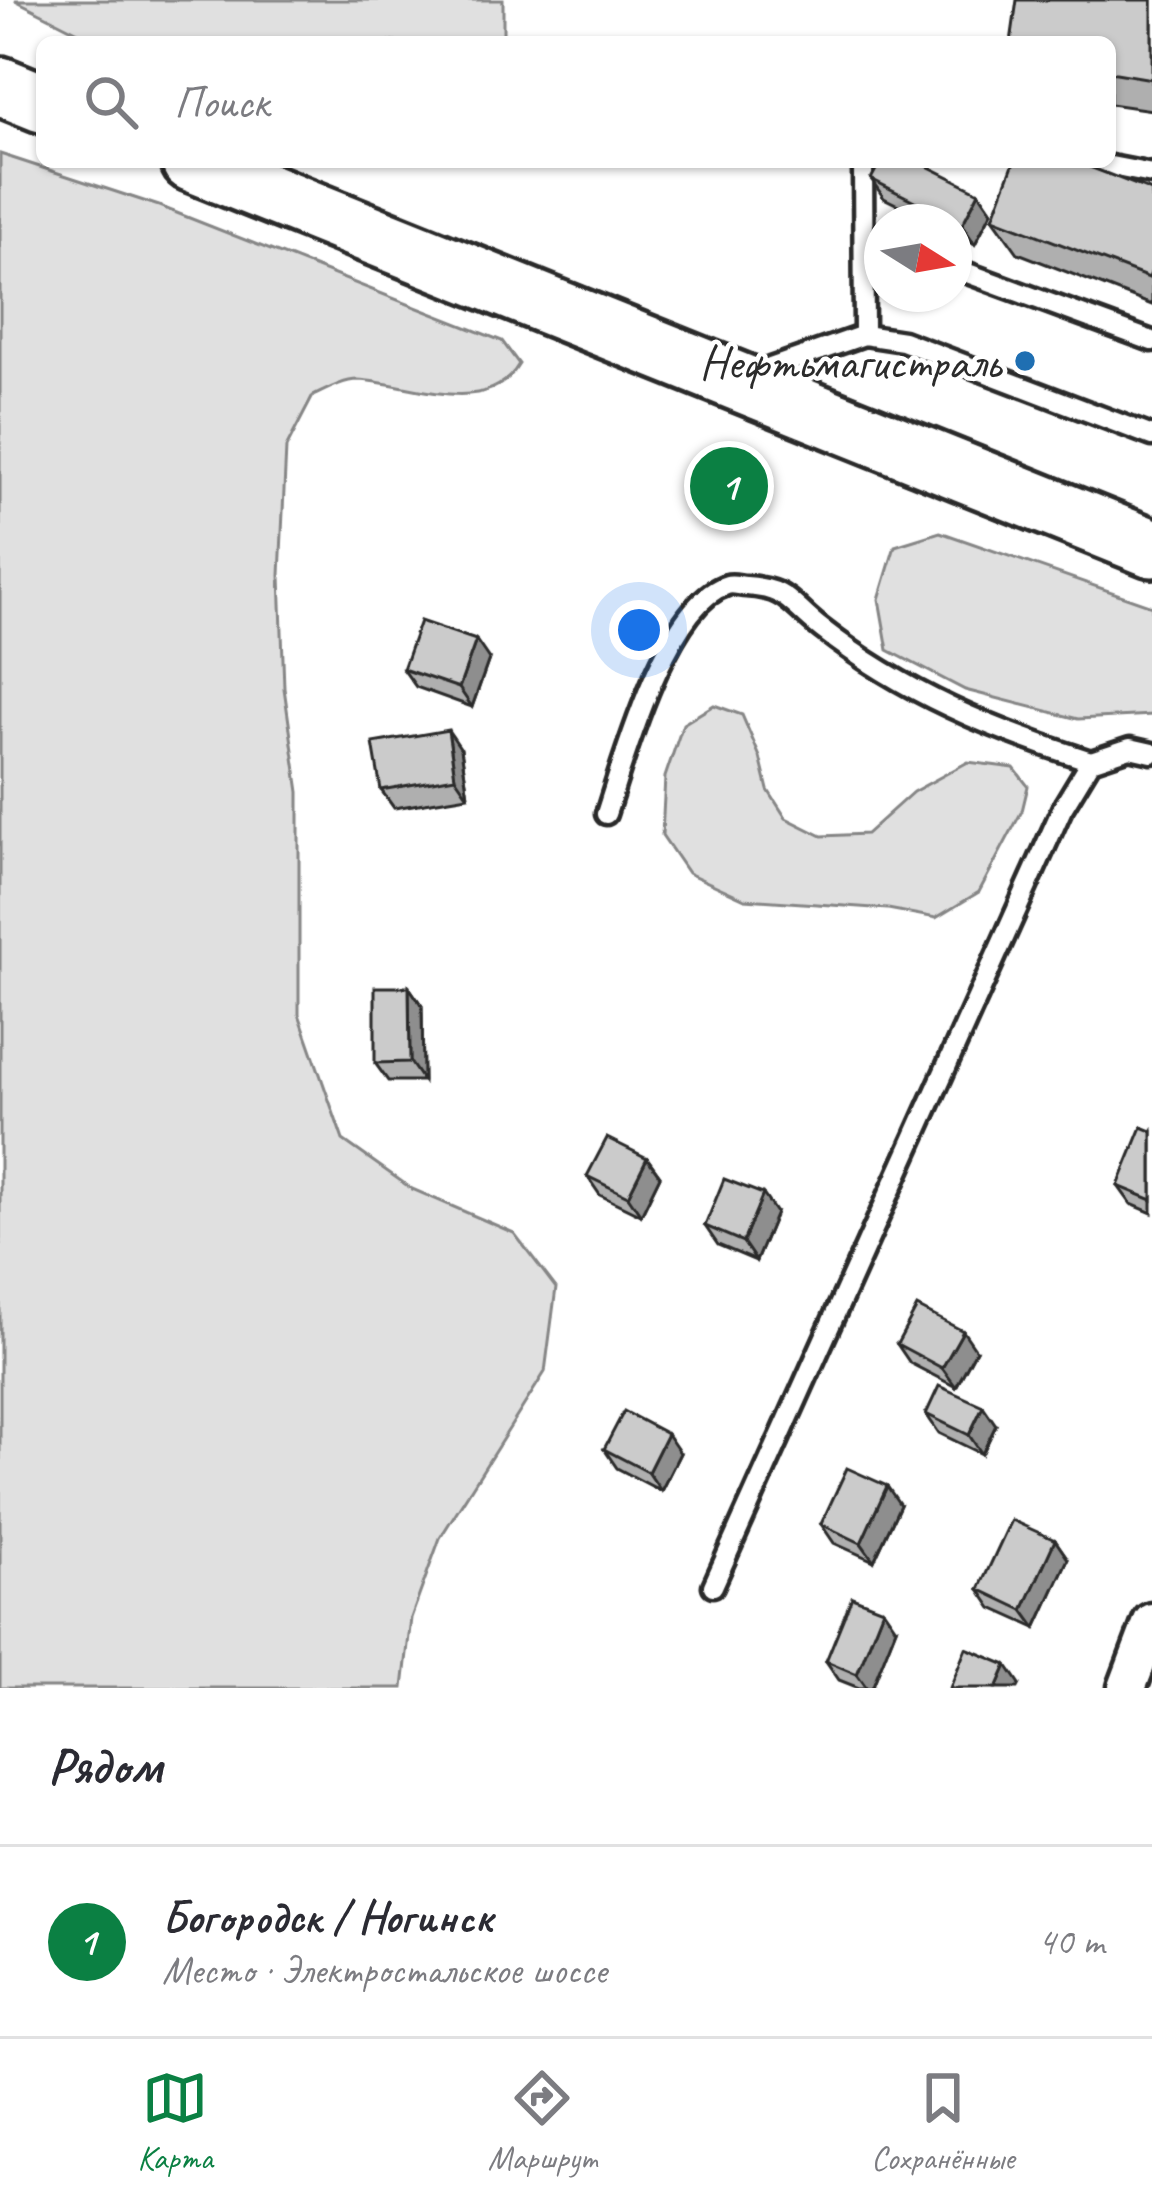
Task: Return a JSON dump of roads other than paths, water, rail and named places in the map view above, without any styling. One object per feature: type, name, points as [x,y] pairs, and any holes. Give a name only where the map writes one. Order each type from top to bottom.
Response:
[{"type":"main road","points":[[0,86],[36,101]]},
{"type":"main road","points":[[206,168],[1152,548]]},
{"type":"street","points":[[1127,1688],[1152,1622]]},
{"type":"lane","points":[[1116,167],[1152,174]]},
{"type":"lane","points":[[864,168],[869,204]]},
{"type":"lane","points":[[972,275],[1152,341]]},
{"type":"lane","points":[[864,334],[866,312]]},
{"type":"lane","points":[[734,381],[864,334],[903,341],[1152,436]]},
{"type":"lane","points":[[606,814],[649,687],[691,611],[728,585],[775,588],[898,683],[1016,737],[1091,760],[1130,748],[1152,753]]},
{"type":"lane","points":[[713,1586],[1062,809],[1091,760]]},
{"type":"place","name":"Нефтьмагистраль","points":[[1025,361]]},
{"type":"place","name":"Богородск / Ногинск","points":[[729,486]]}]
